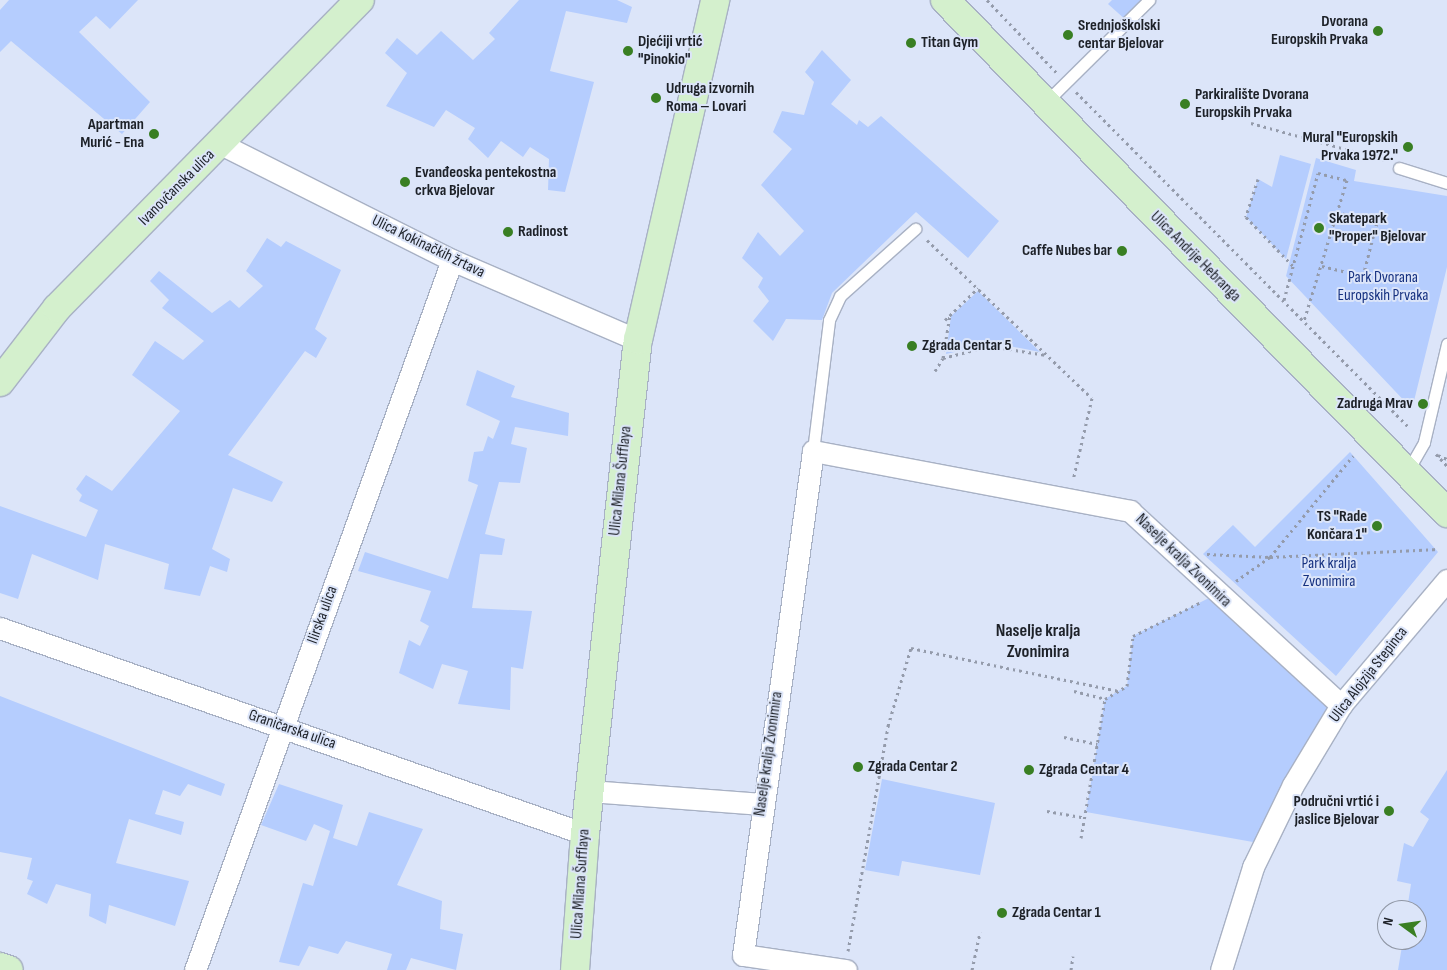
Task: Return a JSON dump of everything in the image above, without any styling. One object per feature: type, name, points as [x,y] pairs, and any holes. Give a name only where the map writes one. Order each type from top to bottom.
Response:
[{"type":"street","name":"Ivanovčanska ulica","points":[[0,382],[58,308],[221,144],[360,0]]},
{"type":"street","name":"Ulica Milana Šufflaya","points":[[575,970],[585,834],[638,340],[715,0]]},
{"type":"street","name":"Ulica Andrije Hebranga","points":[[945,0],[1043,104],[1447,513]]},
{"type":"street","name":"Ulica Kokinačkih žrtava","points":[[221,144],[452,260],[638,340]]},
{"type":"street","name":"Ilirska ulica","points":[[195,970],[452,260]]},
{"type":"street","name":"Naselje kralja Zvonimira","points":[[845,970],[743,955],[762,804],[813,451],[1130,511],[1174,551],[1216,594],[1341,705]]},
{"type":"street","name":"Ulica Alojzija Stepinca","points":[[1221,970],[1253,867],[1293,785],[1341,705],[1447,580]]},
{"type":"street","name":"Graničarska ulica","points":[[0,628],[585,834]]},
{"type":"street","points":[[590,791],[762,804]]},
{"type":"street","points":[[0,967],[8,970]]},
{"type":"lane","points":[[1043,104],[1067,83],[1149,0]]},
{"type":"lane","points":[[1399,168],[1447,183]]},
{"type":"lane","name":"Naselje kralja Zvonimira","points":[[813,451],[829,320],[840,296],[916,229]]},
{"type":"lane","points":[[1407,472],[1424,442],[1447,344]]},
{"type":"path","points":[[987,0],[1447,466]]},
{"type":"path","points":[[1251,124],[1396,163],[1399,168]]},
{"type":"path","points":[[1284,300],[1318,174],[1347,180],[1304,321]]},
{"type":"path","points":[[1258,178],[1246,217],[1293,266]]},
{"type":"path","points":[[1321,266],[1362,276],[1377,222],[1337,212]]},
{"type":"path","points":[[916,229],[1092,398],[1068,499]]},
{"type":"path","points":[[944,320],[978,288]]},
{"type":"path","points":[[935,371],[944,358],[950,315]]},
{"type":"path","points":[[944,358],[990,346],[1047,355]]},
{"type":"path","points":[[1434,452],[1447,459]]},
{"type":"path","points":[[1074,692],[1105,698],[1127,686],[1133,636],[1216,594],[1270,557],[1353,456]]},
{"type":"path","points":[[1174,551],[1270,557],[1439,549]]},
{"type":"path","points":[[845,970],[888,726],[911,648],[1118,691]]},
{"type":"path","points":[[1081,838],[1105,698]]},
{"type":"path","points":[[1064,737],[1097,744]]},
{"type":"path","points":[[1047,811],[1085,818]]},
{"type":"path","points":[[972,970],[980,932]]},
{"type":"path","points":[[1071,970],[1073,956]]},
{"type":"green space","points":[[9,0],[138,0],[110,29],[96,16],[79,32],[150,102],[122,134],[11,41],[0,52],[0,10]]},
{"type":"green space","points":[[519,0],[617,0],[632,7],[627,23],[566,11],[550,71],[594,82],[565,192],[548,190],[549,159],[530,147],[523,157],[501,141],[488,158],[468,139],[475,128],[446,110],[434,127],[386,106],[407,73],[385,53],[397,38],[417,55],[441,31],[473,60],[495,39],[489,33]]},
{"type":"green space","points":[[1112,0],[1147,0],[1127,21],[1108,4]]},
{"type":"green space","points":[[822,50],[851,80],[831,104],[857,125],[859,120],[868,127],[881,116],[999,221],[968,258],[916,212],[832,293],[822,320],[786,319],[773,341],[753,321],[769,301],[758,287],[763,278],[742,258],[758,232],[780,256],[804,231],[761,185],[792,149],[773,132],[782,111],[804,115],[814,82],[805,72]]},
{"type":"green space","points":[[1280,155],[1311,164],[1286,259],[1246,217],[1258,179],[1272,187]]},
{"type":"green space","name":"Park Dvorana Europskih Prvaka","points":[[1316,158],[1356,170],[1354,181],[1447,196],[1447,267],[1412,409],[1286,276]]},
{"type":"green space","points":[[267,238],[281,247],[286,241],[341,270],[315,329],[327,338],[316,358],[305,351],[228,455],[283,482],[272,502],[233,488],[212,549],[230,559],[227,572],[210,566],[200,596],[164,589],[169,564],[105,544],[98,580],[32,554],[18,599],[0,593],[0,506],[86,537],[98,510],[79,501],[82,495],[76,489],[86,475],[112,491],[180,411],[132,375],[155,341],[183,360],[204,341],[162,308],[169,300],[150,281],[159,271],[212,313],[230,300],[239,308],[263,286],[246,271]]},
{"type":"green space","points":[[978,291],[1040,352],[994,343],[946,354],[951,316]]},
{"type":"green space","points":[[477,370],[515,386],[511,397],[569,413],[568,436],[515,427],[511,444],[527,448],[520,483],[499,482],[485,534],[505,539],[502,555],[480,554],[472,608],[532,611],[523,669],[511,667],[510,710],[458,704],[468,671],[442,664],[433,689],[399,673],[409,640],[420,646],[429,626],[420,621],[431,591],[358,571],[365,552],[448,579],[478,485],[468,481],[474,452],[483,451],[488,436],[493,439],[500,421],[466,405]]},
{"type":"green space","name":"Park kralja Zvonimira","points":[[1350,452],[1438,552],[1336,676],[1203,554],[1233,525],[1255,547]]},
{"type":"green space","points":[[1217,594],[1341,705],[1264,844],[1086,812],[1105,699],[1127,686],[1133,636]]},
{"type":"green space","points":[[0,696],[225,784],[221,796],[188,784],[180,796],[163,790],[155,814],[184,822],[181,835],[129,819],[116,863],[189,881],[175,926],[109,905],[106,924],[89,916],[91,894],[56,884],[47,904],[27,894],[33,881],[27,879],[32,858],[0,852]]},
{"type":"green space","points":[[1447,770],[1447,970],[1398,970],[1401,950],[1427,950],[1427,900],[1409,900],[1411,884],[1397,881],[1404,843],[1413,847],[1429,819],[1420,812]]},
{"type":"green space","points":[[882,779],[995,803],[980,875],[902,861],[899,876],[865,870]]},
{"type":"green space","points":[[279,784],[343,805],[333,838],[357,846],[369,812],[423,829],[397,885],[442,901],[440,929],[463,934],[456,970],[411,958],[406,970],[387,970],[392,954],[346,941],[338,954],[309,946],[299,966],[279,962],[303,883],[313,886],[330,831],[314,824],[306,841],[261,825]]},
{"type":"place","name":"Dvorana Europskih Prvaka","points":[[1378,31]]},
{"type":"place","name":"Srednjoškolski centar Bjelovar","points":[[1068,35]]},
{"type":"place","name":"Titan Gym","points":[[911,43]]},
{"type":"place","name":"Djećiji vrtić \"Pinokio\"","points":[[628,51]]},
{"type":"place","name":"Udruga izvornih Roma – Lovari","points":[[656,98]]},
{"type":"place","name":"Parkiralište Dvorana Europskih Prvaka","points":[[1185,104]]},
{"type":"place","name":"Apartman Murić - Ena","points":[[154,134]]},
{"type":"place","name":"Mural \"Europskih Prvaka 1972.\"","points":[[1408,147]]},
{"type":"place","name":"Evanđeoska pentekostna crkva Bjelovar","points":[[405,182]]},
{"type":"place","name":"Skatepark \"Proper\" Bjelovar","points":[[1319,228]]},
{"type":"place","name":"Radinost","points":[[508,232]]},
{"type":"place","name":"Caffe Nubes bar","points":[[1122,251]]},
{"type":"place","name":"Zgrada Centar 5","points":[[912,346]]},
{"type":"place","name":"Zadruga Mrav","points":[[1423,404]]},
{"type":"place","name":"TS \"Rade Končara 1\"","points":[[1377,526]]},
{"type":"place","name":"Zgrada Centar 2","points":[[858,767]]},
{"type":"place","name":"Zgrada Centar 4","points":[[1029,770]]},
{"type":"place","name":"Područni vrtić i jaslice Bjelovar","points":[[1389,811]]},
{"type":"place","name":"Zgrada Centar 1","points":[[1002,913]]},
{"type":"district","name":"Naselje kralja Zvonimira","points":[[1038,642]]}]
